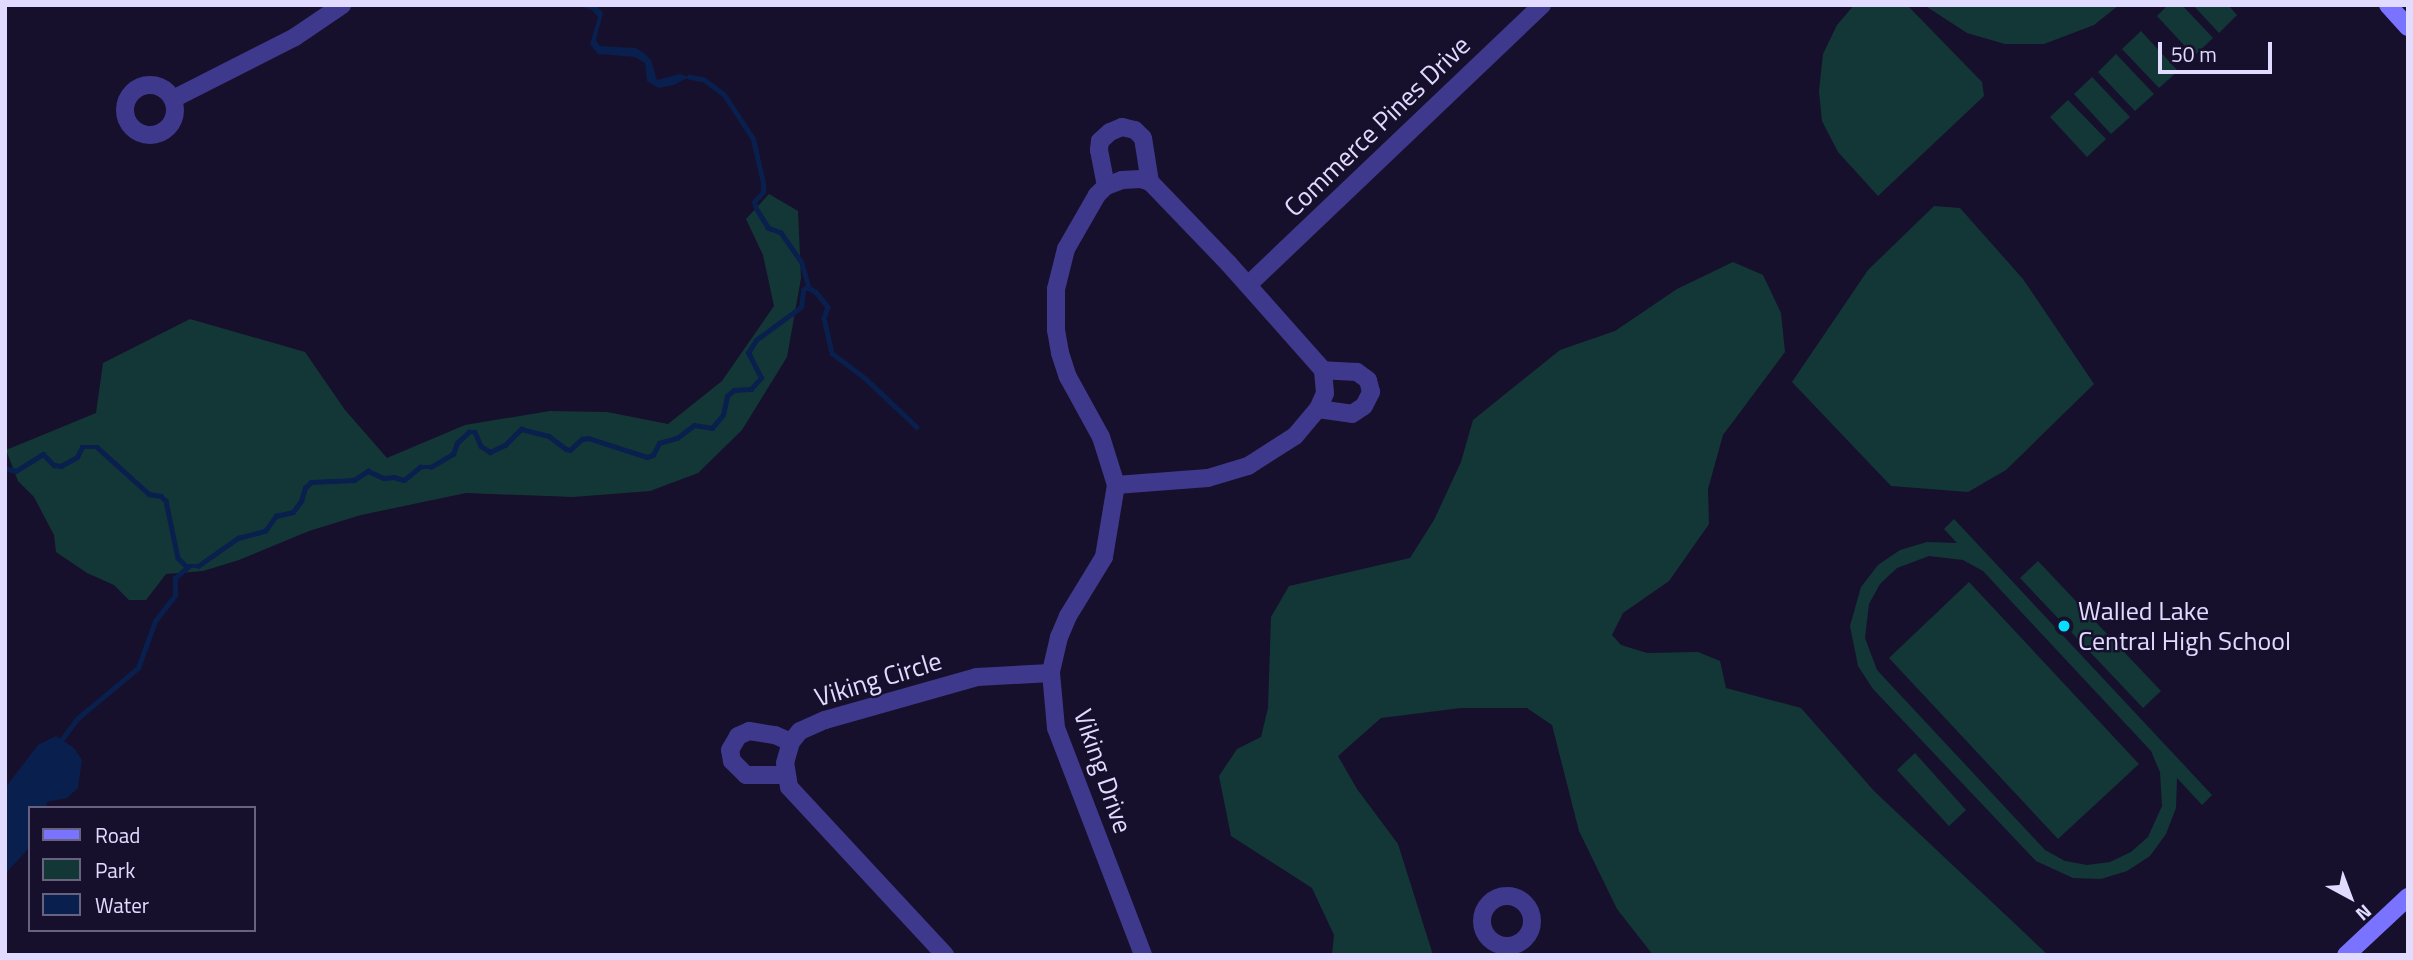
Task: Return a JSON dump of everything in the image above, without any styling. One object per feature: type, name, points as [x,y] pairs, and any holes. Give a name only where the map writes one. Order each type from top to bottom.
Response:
[{"type":"street","points":[[173,99],[295,37],[342,5]]},
{"type":"street","name":"Commerce Pines Drive","points":[[1248,285],[1542,5]]},
{"type":"street","points":[[2388,5],[2408,27]]},
{"type":"street","points":[[1106,186],[1099,150],[1100,141],[1110,132],[1122,127],[1135,130],[1143,138],[1150,182],[1248,285],[1323,370],[1325,393],[1318,410],[1283,446],[1227,475],[1116,485],[1101,437],[1068,377],[1058,344],[1055,310],[1058,279],[1066,249],[1097,195],[1106,186],[1131,179],[1150,182]]},
{"type":"street","points":[[1318,410],[1352,414],[1364,406],[1371,392],[1368,380],[1357,372],[1323,370]]},
{"type":"street","name":"Viking Drive","points":[[1116,485],[1104,556],[1068,616],[1051,673],[1056,728],[1143,955]]},
{"type":"street","name":"Viking Circle","points":[[791,742],[800,731],[825,720],[977,677],[1051,673]]},
{"type":"street","points":[[785,775],[746,775],[732,761],[730,750],[738,736],[749,731],[775,734],[791,742],[785,775],[800,799],[945,955]]},
{"type":"street","points":[[2346,955],[2408,897]]},
{"type":"green space","points":[[1854,5],[1907,5],[1982,82],[1984,96],[1878,196],[1838,152],[1822,121],[1819,91],[1823,54],[1837,25]]},
{"type":"green space","points":[[1924,5],[2119,5],[2094,25],[2044,44],[2005,44],[1967,33]]},
{"type":"green space","points":[[2168,5],[2182,5],[2213,38],[2194,56],[2157,16]]},
{"type":"green space","points":[[2193,5],[2228,5],[2237,15],[2219,33]]},
{"type":"green space","points":[[2141,31],[2178,71],[2159,88],[2122,49]]},
{"type":"green space","points":[[2116,54],[2154,94],[2135,111],[2098,72]]},
{"type":"green space","points":[[2092,77],[2130,117],[2111,134],[2074,94]]},
{"type":"green space","points":[[2068,100],[2106,139],[2087,157],[2050,117]]},
{"type":"green space","points":[[769,194],[798,211],[801,278],[787,357],[742,430],[698,473],[650,491],[573,497],[466,493],[361,515],[309,531],[239,560],[203,571],[166,574],[146,600],[129,600],[114,585],[87,573],[56,552],[54,535],[34,497],[18,481],[6,450],[96,413],[103,363],[190,319],[305,352],[345,410],[387,458],[465,425],[550,411],[607,412],[668,424],[722,381],[774,306],[763,255],[746,219]]},
{"type":"green space","points":[[1934,206],[1960,208],[2023,279],[2094,384],[2006,470],[1968,492],[1891,486],[1792,382],[1868,270]]},
{"type":"green space","points":[[1733,262],[1763,275],[1781,313],[1785,352],[1723,435],[1708,489],[1709,524],[1669,581],[1623,613],[1612,635],[1621,645],[1647,653],[1698,652],[1720,661],[1726,688],[1801,708],[1874,791],[2048,955],[1653,955],[1617,909],[1579,831],[1552,725],[1527,708],[1461,708],[1381,718],[1338,756],[1357,789],[1398,844],[1433,955],[1332,955],[1334,935],[1312,888],[1231,836],[1219,776],[1237,749],[1261,737],[1268,708],[1271,617],[1289,586],[1410,558],[1434,520],[1461,462],[1473,420],[1560,350],[1615,331],[1677,289]]},
{"type":"green space","points":[[1954,519],[2212,795],[2202,805],[2177,778],[2176,808],[2166,834],[2150,856],[2127,871],[2101,879],[2073,878],[2036,861],[1873,689],[1858,666],[1850,626],[1861,587],[1878,565],[1900,550],[1927,542],[1957,543],[1944,529]],"holes":[[[1929,556],[1963,560],[1983,571],[2151,751],[2160,772],[2162,806],[2148,837],[2131,852],[2110,862],[2087,865],[2065,861],[2045,850],[1877,670],[1865,638],[1869,604],[1880,584],[1897,568]]]},
{"type":"green space","points":[[2038,561],[2161,691],[2143,708],[2020,578]]},
{"type":"green space","points":[[1969,582],[2139,764],[2058,839],[1889,658]]},
{"type":"green space","points":[[1915,753],[1966,810],[1949,826],[1897,770]]},
{"type":"water","points":[[578,5],[596,5],[603,13],[596,40],[600,46],[635,48],[643,52],[651,60],[657,80],[680,74],[689,77],[674,85],[658,88],[647,81],[645,63],[635,57],[598,54],[590,44],[598,17],[592,10]]},
{"type":"water","points":[[56,736],[74,748],[82,760],[78,788],[67,798],[47,802],[46,806],[28,806],[28,849],[5,874],[5,788],[38,745]]},
{"type":"waterway","points":[[5,468],[16,471],[43,454],[54,465],[61,466],[77,457],[82,447],[97,447],[149,494],[161,496],[166,501],[178,558],[186,566],[198,566],[238,538],[265,531],[276,516],[293,512],[311,482],[354,480],[368,471],[384,478],[404,480],[420,467],[431,467],[453,454],[457,443],[469,432],[475,432],[481,446],[490,452],[505,445],[521,429],[549,436],[570,450],[582,439],[588,438],[647,457],[653,455],[659,443],[677,438],[694,425],[712,428],[723,415],[727,396],[734,390],[751,389],[761,378],[748,353],[756,340],[801,307],[803,290],[808,286],[801,262],[781,233],[768,228],[756,209],[754,202],[763,192],[763,183],[753,139],[724,95],[704,80],[689,77]]},
{"type":"waterway","points":[[807,287],[816,292],[828,307],[824,318],[832,353],[865,378],[917,427]]},
{"type":"waterway","points":[[59,743],[78,718],[138,668],[155,621],[175,595],[175,578],[189,566]]},
{"type":"place","name":"Walled Lake Central High School","points":[[2064,626]]}]
